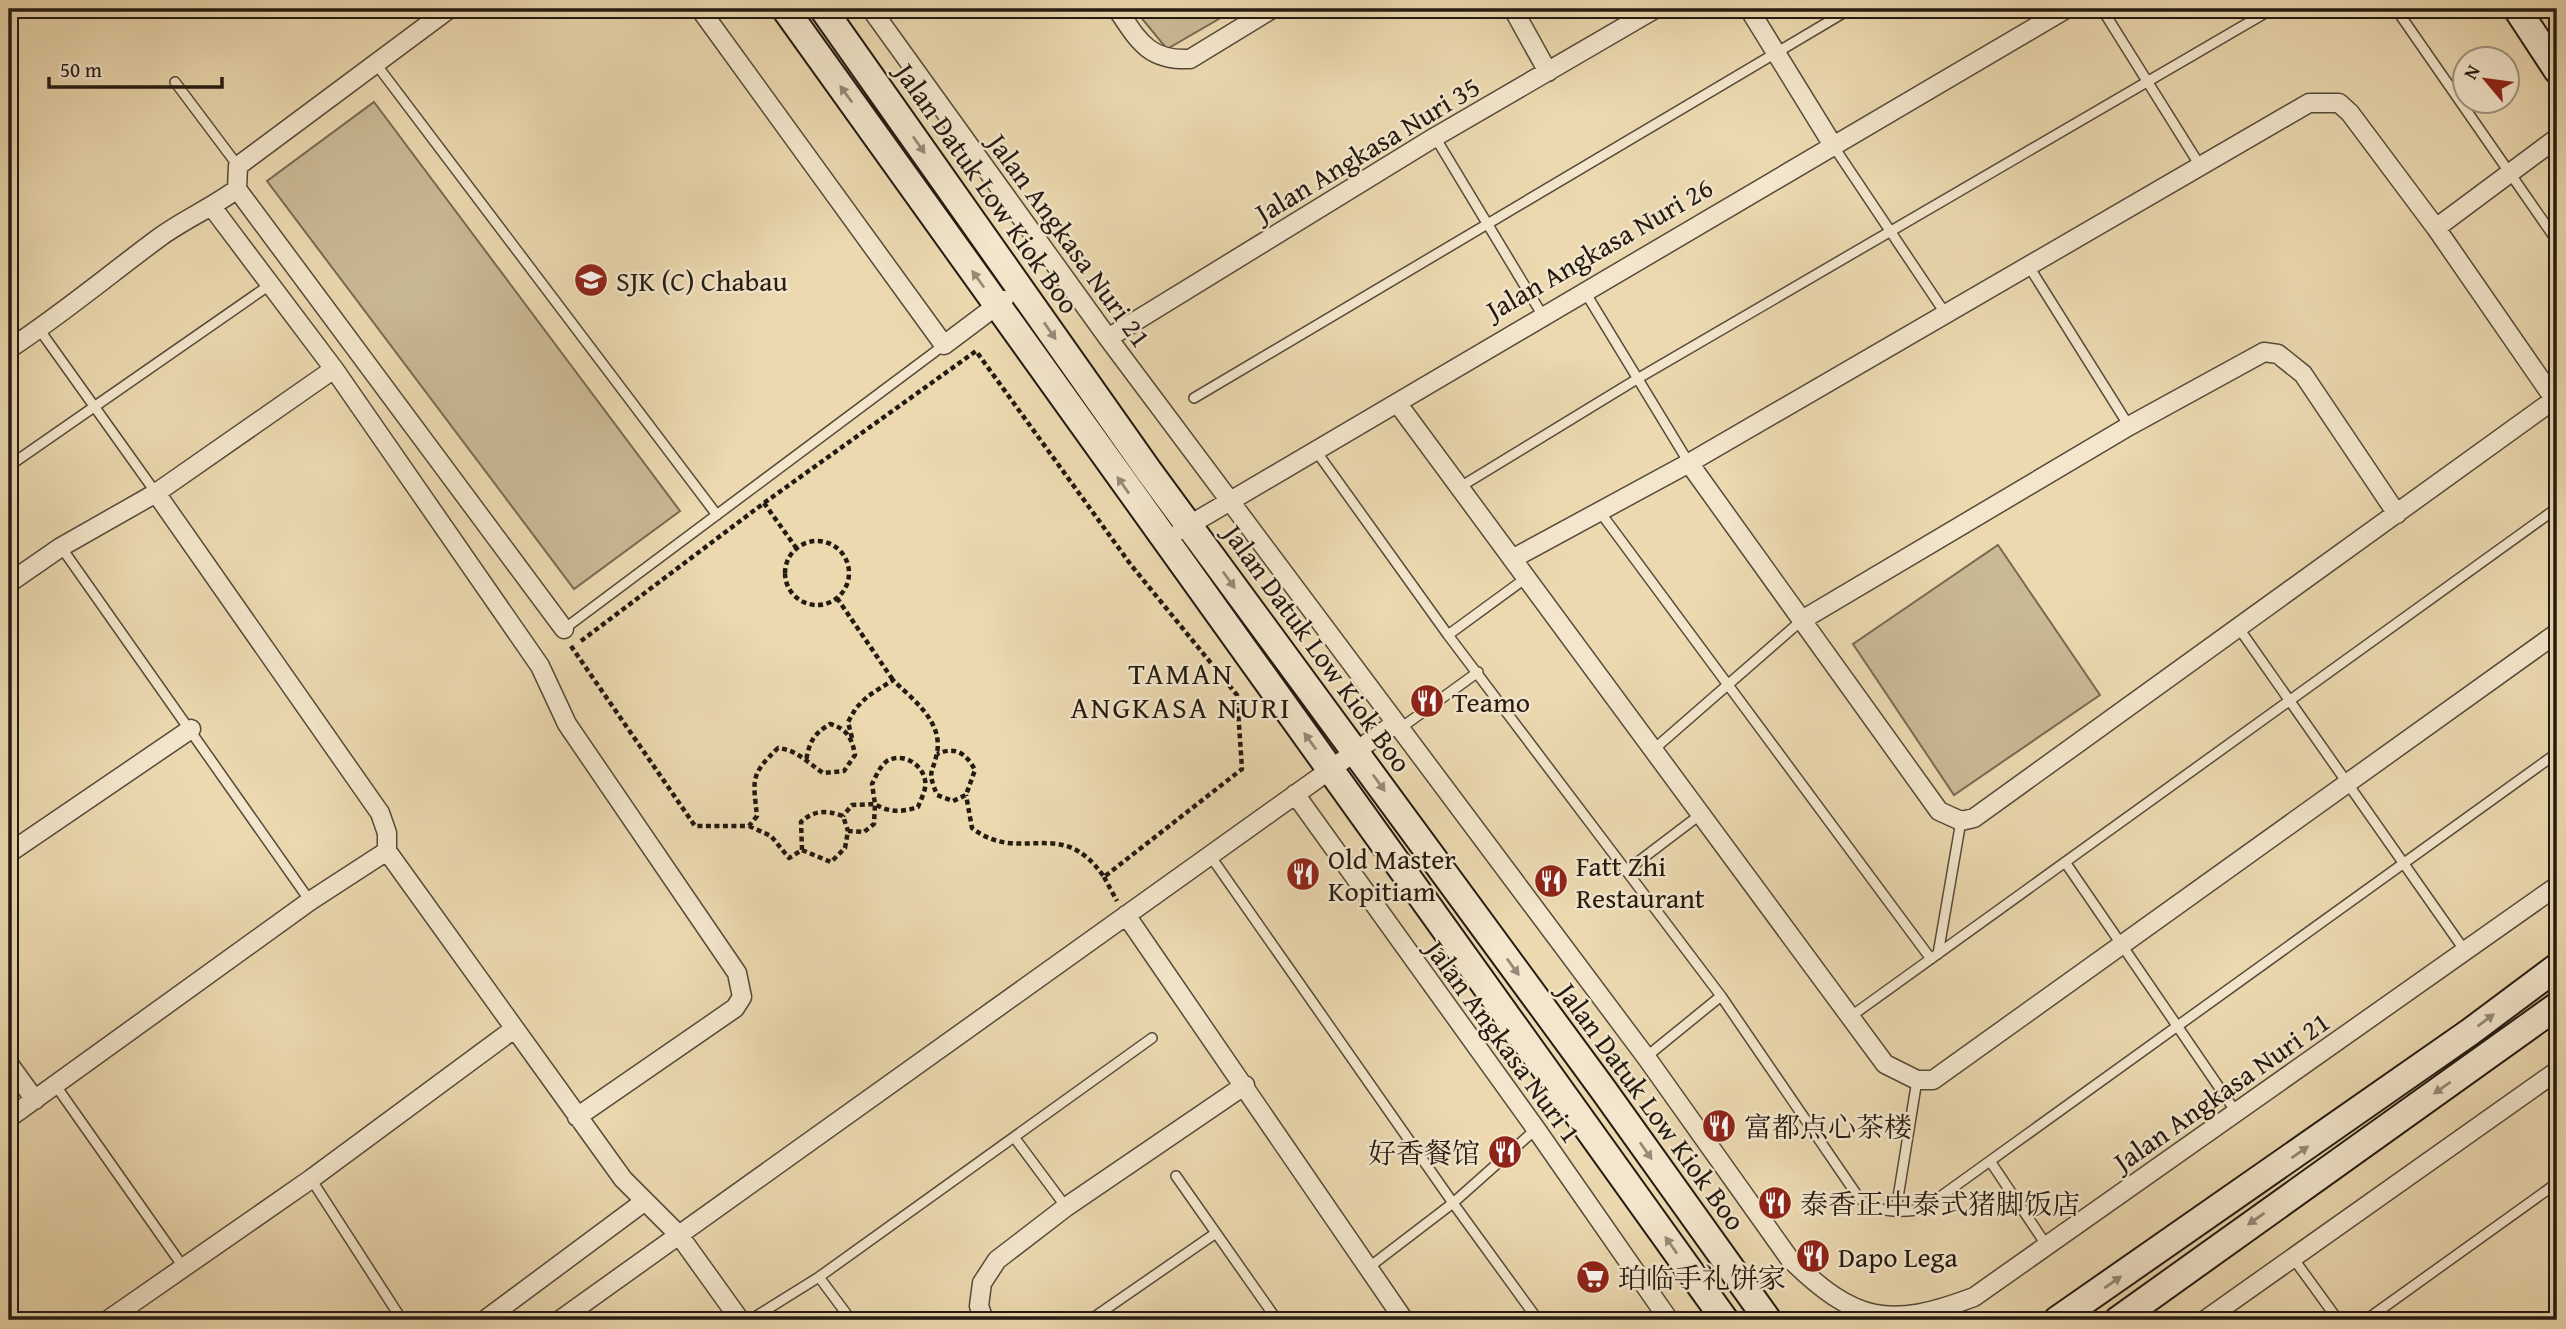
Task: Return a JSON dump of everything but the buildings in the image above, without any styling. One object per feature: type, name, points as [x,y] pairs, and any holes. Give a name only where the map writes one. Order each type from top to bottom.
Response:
[{"type":"main road","points":[[785,9],[1163,540],[1725,1320]]},
{"type":"main road","name":"Jalan Datuk Low Kiok Boo","points":[[823,9],[1189,525],[1768,1320]]},
{"type":"main road","points":[[2517,9],[2557,70]]},
{"type":"main road","points":[[2057,1320],[2305,1149],[2557,967]]},
{"type":"main road","points":[[2118,1320],[2557,1006]]},
{"type":"street","points":[[449,9],[238,166],[237,189],[564,629]]},
{"type":"street","points":[[700,9],[944,345],[1020,289]]},
{"type":"street","name":"Jalan Angkasa Nuri 21","points":[[871,9],[1108,338],[1396,727],[1646,1057],[1789,1258],[1812,1282],[1842,1303],[1872,1315],[1905,1318],[1940,1310],[1974,1297],[2557,886]]},
{"type":"street","points":[[1117,9],[1139,41],[1164,59],[1190,59],[1272,9]]},
{"type":"street","points":[[1513,9],[1548,72]]},
{"type":"street","name":"Jalan Angkasa Nuri 35","points":[[1108,338],[1435,137],[1655,9]]},
{"type":"street","points":[[1749,9],[1834,147]]},
{"type":"street","name":"Jalan Angkasa Nuri 26","points":[[1163,540],[2066,9]]},
{"type":"street","points":[[1512,559],[1689,463],[2199,164],[2309,103],[2339,103],[2350,113],[2436,228],[2556,401],[1973,818],[1961,821],[1940,811],[1689,463]]},
{"type":"street","points":[[2436,228],[2557,138]]},
{"type":"street","points":[[9,349],[163,235],[237,189]]},
{"type":"street","points":[[212,207],[334,369],[540,666],[567,724],[737,973],[742,985],[742,997],[726,1016],[577,1117]]},
{"type":"street","points":[[1802,620],[2129,426],[2264,352],[2278,354],[2302,374],[2397,513]]},
{"type":"street","points":[[9,583],[61,547],[156,493],[334,369]]},
{"type":"street","points":[[1398,404],[1885,1064],[1917,1080],[1933,1080],[2557,633]]},
{"type":"street","points":[[156,493],[380,813],[387,833],[387,851],[623,1179],[679,1235],[740,1320]]},
{"type":"street","points":[[560,1320],[1209,854],[1355,751],[1396,727]]},
{"type":"street","points":[[9,853],[191,729]]},
{"type":"street","name":"Jalan Angkasa Nuri 1","points":[[1295,794],[1536,1129],[1669,1320]]},
{"type":"street","points":[[9,1118],[310,901],[387,851]]},
{"type":"street","points":[[1126,915],[1404,1320]]},
{"type":"street","points":[[108,1320],[311,1179],[514,1029]]},
{"type":"street","points":[[9,1063],[35,1100]]},
{"type":"street","points":[[2205,1320],[2557,1071]]},
{"type":"street","points":[[984,1320],[979,1306],[982,1283],[997,1260],[1066,1207],[1245,1085]]},
{"type":"street","points":[[485,1320],[645,1201]]},
{"type":"lane","points":[[1194,398],[1850,9]]},
{"type":"lane","points":[[2102,9],[2199,164]]},
{"type":"lane","points":[[1460,487],[1890,230],[2272,9]]},
{"type":"lane","points":[[2396,9],[2557,242]]},
{"type":"lane","points":[[376,64],[717,515]]},
{"type":"lane","points":[[175,82],[238,166]]},
{"type":"lane","points":[[1435,137],[1543,316]]},
{"type":"lane","points":[[1834,147],[1945,313]]},
{"type":"lane","points":[[2028,265],[2129,426]]},
{"type":"lane","points":[[9,466],[271,284]]},
{"type":"lane","points":[[1585,292],[1689,463]]},
{"type":"lane","points":[[39,329],[156,493]]},
{"type":"lane","points":[[564,629],[944,345]]},
{"type":"lane","points":[[1315,451],[1448,635],[1721,996],[1859,1198],[1870,1207],[1896,1210],[1926,1207],[2557,753]]},
{"type":"lane","points":[[1850,1017],[2557,508]]},
{"type":"lane","points":[[1600,512],[1727,686],[1935,956]]},
{"type":"lane","points":[[61,547],[310,901]]},
{"type":"lane","points":[[1448,635],[1527,578]]},
{"type":"lane","points":[[1653,750],[1802,620]]},
{"type":"lane","points":[[2238,628],[2465,951]]},
{"type":"lane","points":[[1396,727],[1478,672]]},
{"type":"lane","points":[[1626,872],[1701,814]]},
{"type":"lane","points":[[1935,956],[1961,821]]},
{"type":"lane","points":[[1209,854],[1452,1203],[1538,1320]]},
{"type":"lane","points":[[2065,862],[2236,1112]]},
{"type":"lane","points":[[1646,1057],[1721,996]]},
{"type":"lane","points":[[750,1320],[819,1278],[1152,1038]]},
{"type":"lane","points":[[1896,1210],[1917,1080]]},
{"type":"lane","points":[[56,1086],[185,1269]]},
{"type":"lane","points":[[1368,1268],[1452,1203],[1536,1129]]},
{"type":"lane","points":[[1014,1137],[1066,1207]]},
{"type":"lane","points":[[1990,1161],[2047,1246]]},
{"type":"lane","points":[[1176,1176],[1278,1320]]},
{"type":"lane","points":[[311,1179],[402,1320]]},
{"type":"lane","points":[[2366,1320],[2557,1183]]},
{"type":"lane","points":[[1090,1320],[1216,1233]]},
{"type":"lane","points":[[2293,1258],[2338,1320]]},
{"type":"lane","points":[[819,1278],[851,1320]]},
{"type":"path","points":[[572,648],[764,503],[976,351],[1131,565],[1237,695],[1242,769],[1104,877],[1089,856],[1067,844],[1011,843],[986,839],[972,828],[966,795],[975,770],[970,760],[962,752],[948,749],[937,754]]},
{"type":"path","points":[[764,503],[797,549]]},
{"type":"path","points":[[818,541],[838,549],[849,568],[845,589],[837,598],[827,603],[806,603],[790,590],[786,568],[797,549],[818,541]]},
{"type":"path","points":[[837,598],[893,680],[930,719],[934,726],[937,754],[930,767],[918,807],[903,812],[875,804],[852,805],[843,816]]},
{"type":"path","points":[[564,629],[572,648],[695,826],[749,826],[771,836],[789,858],[803,850]]},
{"type":"path","points":[[749,826],[757,816],[754,784],[757,768],[778,748],[793,750],[823,773],[844,771],[855,755],[848,722],[856,708],[893,680]]},
{"type":"path","points":[[806,761],[808,743],[830,724],[840,727],[852,739]]},
{"type":"path","points":[[848,831],[864,832],[873,824],[875,804],[872,783],[886,761],[899,757],[909,760],[928,778],[937,795],[953,801],[966,795]]},
{"type":"path","points":[[803,850],[801,822],[808,816],[820,811],[843,816]]},
{"type":"path","points":[[803,850],[831,862],[845,848],[848,831],[843,816]]},
{"type":"shaded area","points":[[1134,9],[1236,9],[1167,49]]},
{"type":"shaded area","points":[[374,102],[680,511],[574,589],[267,181]]},
{"type":"shaded area","points":[[1998,545],[2100,695],[1954,795],[1853,644]]},
{"type":"place","name":"SJK (C) Chabau","points":[[591,280]]},
{"type":"place","name":"Teamo","points":[[1427,701]]},
{"type":"place","name":"Old Master Kopitiam","points":[[1303,874]]},
{"type":"place","name":"Fatt Zhi Restaurant","points":[[1551,881]]},
{"type":"place","name":"富都点心茶楼","points":[[1719,1126]]},
{"type":"place","name":"好香餐馆","points":[[1505,1152]]},
{"type":"place","name":"泰香正中泰式猪脚饭店","points":[[1775,1203]]},
{"type":"place","name":"Dapo Lega","points":[[1813,1256]]},
{"type":"place","name":"珀临手礼饼家","points":[[1593,1277]]},
{"type":"district","name":"TAMAN ANGKASA NURI","points":[[1181,690]]}]
